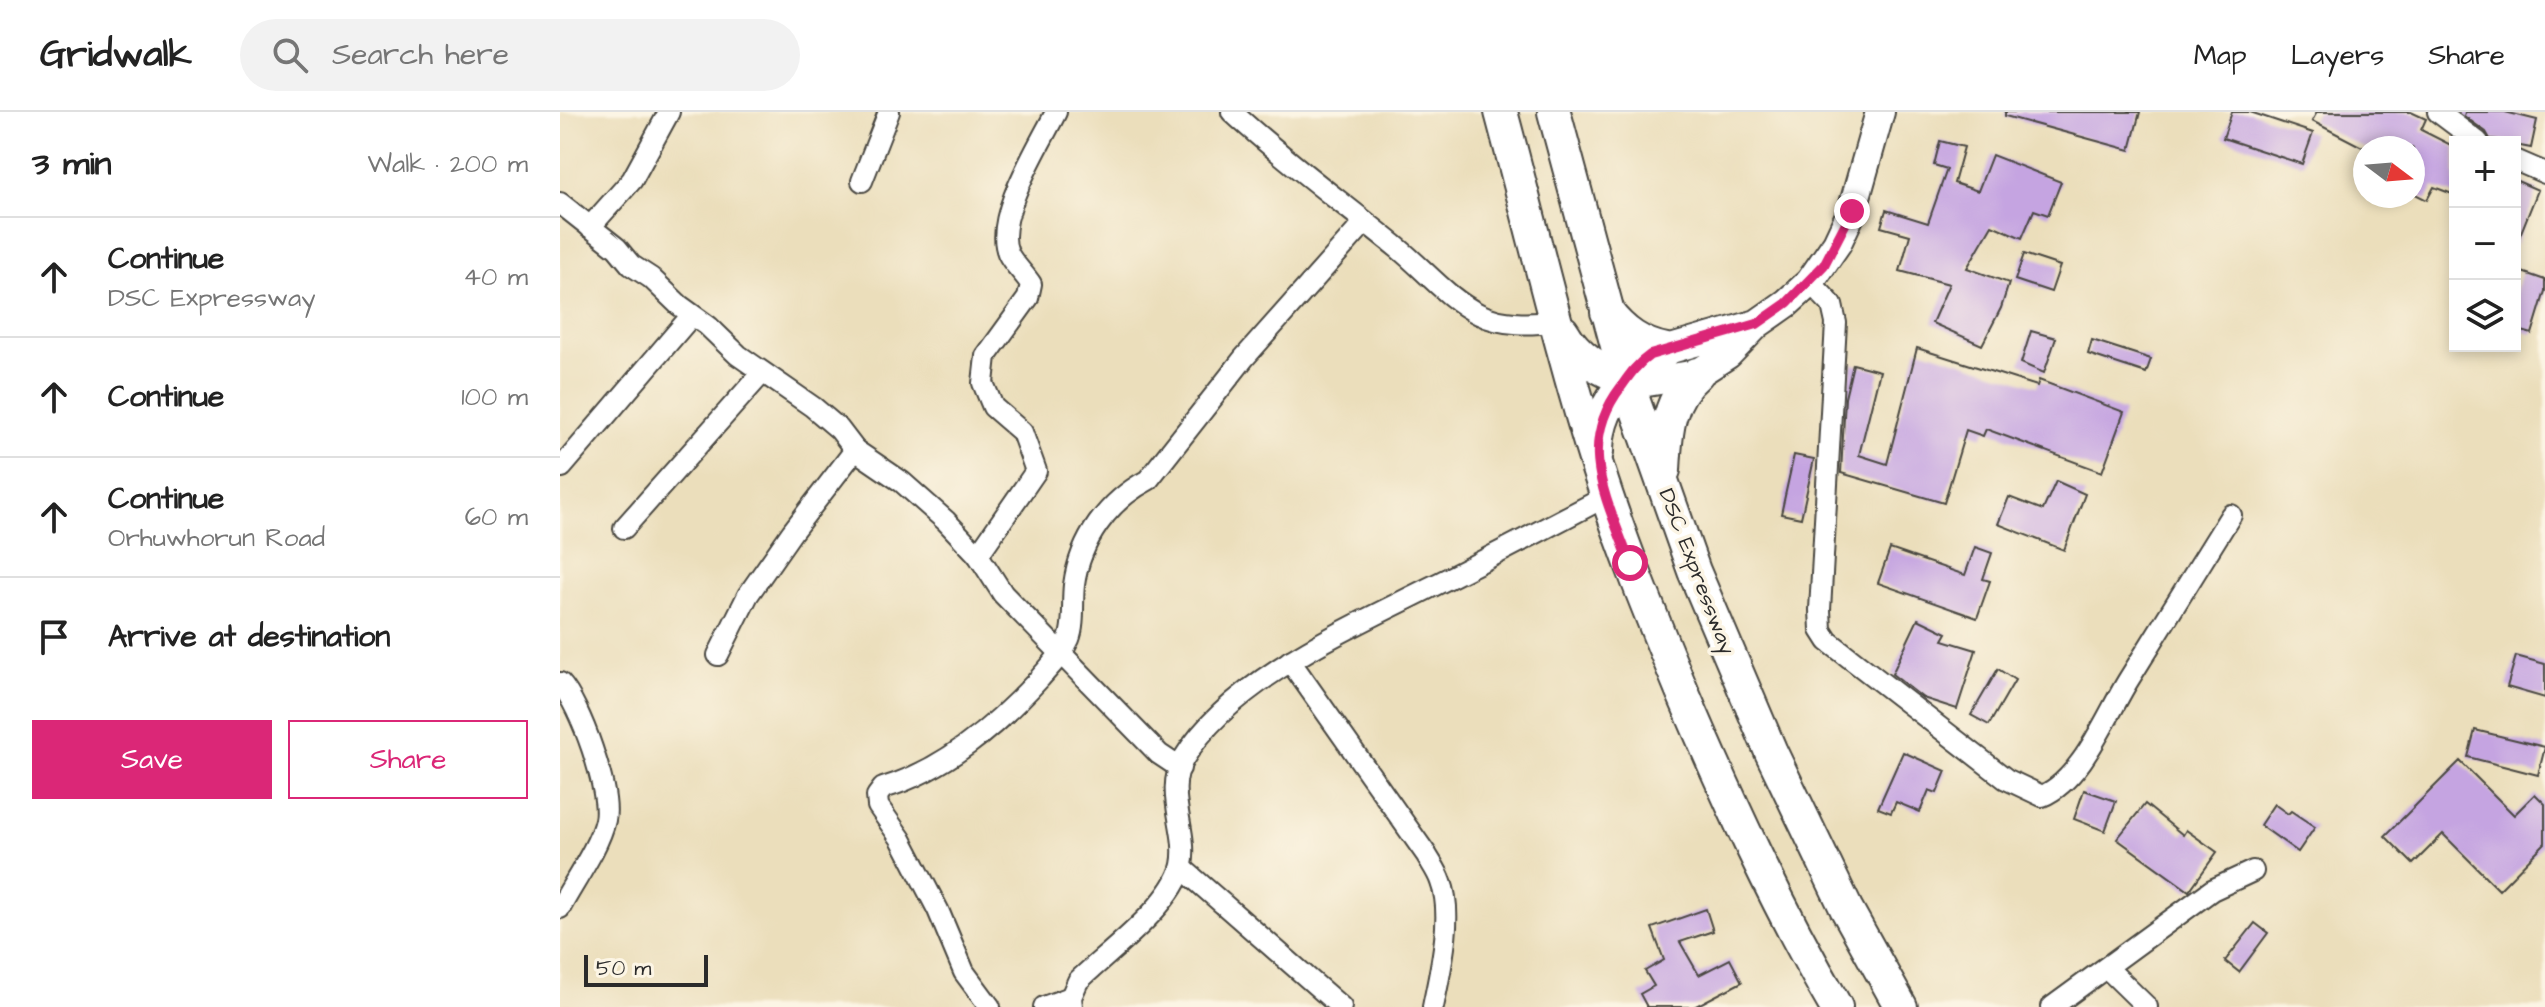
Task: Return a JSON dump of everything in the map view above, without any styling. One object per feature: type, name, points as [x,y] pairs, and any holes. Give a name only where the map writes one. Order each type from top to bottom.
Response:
[{"type":"main road","points":[[1501,112],[1602,482],[1630,563],[1704,741],[1776,896],[1836,1007]]},
{"type":"main road","name":"DSC Expressway","points":[[1554,112],[1626,379],[1694,571],[1771,752],[1846,908],[1901,1007]]},
{"type":"main road","points":[[1607,312],[1634,339],[1666,350]]},
{"type":"main road","points":[[1557,322],[1566,339],[1594,365],[1626,379],[1603,413],[1599,427],[1602,482]]},
{"type":"main road","points":[[1664,481],[1671,410],[1686,383],[1697,374]]},
{"type":"street","points":[[590,227],[632,180],[669,112]]},
{"type":"street","points":[[862,181],[889,112]]},
{"type":"street","points":[[978,555],[1036,471],[1022,432],[993,407],[983,383],[986,356],[1028,298],[1031,284],[1009,255],[1005,240],[1007,218],[1056,112]]},
{"type":"street","points":[[1232,112],[1400,250],[1458,302],[1482,316],[1510,323],[1557,322]]},
{"type":"street","points":[[1757,324],[1650,355],[1638,363],[1626,379],[1641,383],[1697,374],[1728,354],[1757,324],[1810,282],[1837,243],[1852,211],[1880,112]]},
{"type":"street","points":[[2438,112],[2470,136]]},
{"type":"street","points":[[2521,163],[2545,173]]},
{"type":"street","points":[[560,203],[617,248],[631,265],[651,278],[738,355],[813,407],[839,429],[855,450],[902,482],[978,555],[1003,594],[1061,655],[1159,754],[1180,768]]},
{"type":"street","points":[[990,1007],[964,972],[938,910],[908,851],[878,806],[877,796],[883,788],[943,761],[982,734],[1015,705],[1061,655],[1071,635],[1079,556],[1102,518],[1133,487],[1148,480],[1244,358],[1365,222]]},
{"type":"street","points":[[1810,282],[1832,305],[1836,323],[1821,630],[1828,641],[2016,785],[2042,796],[2056,791],[2071,774],[2231,515]]},
{"type":"street","points":[[562,467],[692,315]]},
{"type":"street","points":[[624,528],[762,373]]},
{"type":"street","points":[[718,655],[748,595],[855,450]]},
{"type":"street","points":[[1044,1007],[1072,1002],[1078,981],[1157,908],[1182,868],[1176,783],[1182,760],[1236,700],[1290,661],[1602,482]]},
{"type":"street","points":[[1290,661],[1442,882],[1446,906],[1444,939],[1433,1007]]},
{"type":"street","points":[[560,683],[570,694],[581,719],[607,804],[605,823],[560,908]]},
{"type":"street","points":[[1182,868],[1341,1007]]},
{"type":"street","points":[[2052,1007],[2212,890],[2253,871]]},
{"type":"street","points":[[2107,968],[2147,1007]]},
{"type":"building","points":[[2005,112],[2140,112],[2130,150],[2005,116]]},
{"type":"building","points":[[2232,112],[2250,112],[2313,133],[2302,164],[2223,138]]},
{"type":"building","points":[[2317,112],[2411,112],[2426,119],[2421,130],[2449,144],[2449,193],[2434,187],[2425,199],[2425,136],[2353,136],[2353,142],[2312,121]]},
{"type":"building","points":[[2465,112],[2505,112],[2537,120],[2531,148],[2521,146],[2521,136],[2488,136],[2464,116]]},
{"type":"building","points":[[1940,141],[1964,147],[1954,183],[1978,191],[1992,155],[2061,182],[2048,215],[2034,210],[2022,238],[1992,225],[1967,268],[2009,283],[2001,308],[1982,345],[1932,323],[1949,284],[1900,271],[1910,235],[1881,227],[1886,210],[1928,223],[1947,169],[1934,165]]},
{"type":"building","points":[[2521,183],[2538,190],[2521,232]]},
{"type":"building","points":[[2024,254],[2060,266],[2051,292],[2015,280]]},
{"type":"building","points":[[2522,272],[2545,280],[2545,291],[2532,334],[2521,331]]},
{"type":"building","points":[[2031,331],[2056,338],[2044,373],[2021,363]]},
{"type":"building","points":[[2092,340],[2151,359],[2146,373],[2088,354]]},
{"type":"building","points":[[1917,348],[2037,386],[2039,380],[2124,412],[2102,472],[1986,429],[1983,436],[1966,430],[1944,503],[1841,473],[1845,398],[1853,364],[1880,371],[1859,455],[1887,464]]},
{"type":"building","points":[[1794,455],[1814,459],[1801,518],[1781,514]]},
{"type":"building","points":[[2056,481],[2085,494],[2064,550],[1998,524],[2009,497],[2043,510]]},
{"type":"building","points":[[1975,547],[1992,553],[1983,579],[1990,581],[1977,618],[1878,583],[1890,549],[1965,575]]},
{"type":"building","points":[[1918,619],[1947,633],[1943,640],[1976,650],[1957,709],[1923,698],[1892,674]]},
{"type":"building","points":[[2516,656],[2545,664],[2545,698],[2507,687]]},
{"type":"building","points":[[1998,669],[2015,680],[1989,725],[1971,715]]},
{"type":"building","points":[[2475,730],[2545,747],[2538,775],[2468,757]]},
{"type":"building","points":[[1903,752],[1946,771],[1937,793],[1929,790],[1920,812],[1896,802],[1891,813],[1878,808]]},
{"type":"building","points":[[2460,761],[2514,815],[2535,794],[2545,804],[2545,843],[2499,890],[2443,834],[2413,864],[2385,836]]},
{"type":"building","points":[[2084,790],[2116,801],[2105,831],[2074,819]]},
{"type":"building","points":[[2145,804],[2183,835],[2186,830],[2217,852],[2189,891],[2117,839]]},
{"type":"building","points":[[2274,804],[2315,827],[2298,852],[2260,825]]},
{"type":"building","points":[[1706,909],[1713,931],[1680,942],[1699,975],[1730,959],[1742,982],[1694,1007],[1647,1007],[1640,994],[1654,986],[1645,971],[1664,960],[1652,928]]},
{"type":"building","points":[[2255,923],[2268,933],[2239,972],[2225,961]]},
{"type":"route","points":[[1630,563],[1597,468],[1599,427],[1611,399],[1638,363],[1650,355],[1757,324],[1787,303],[1824,265],[1852,211]]}]
